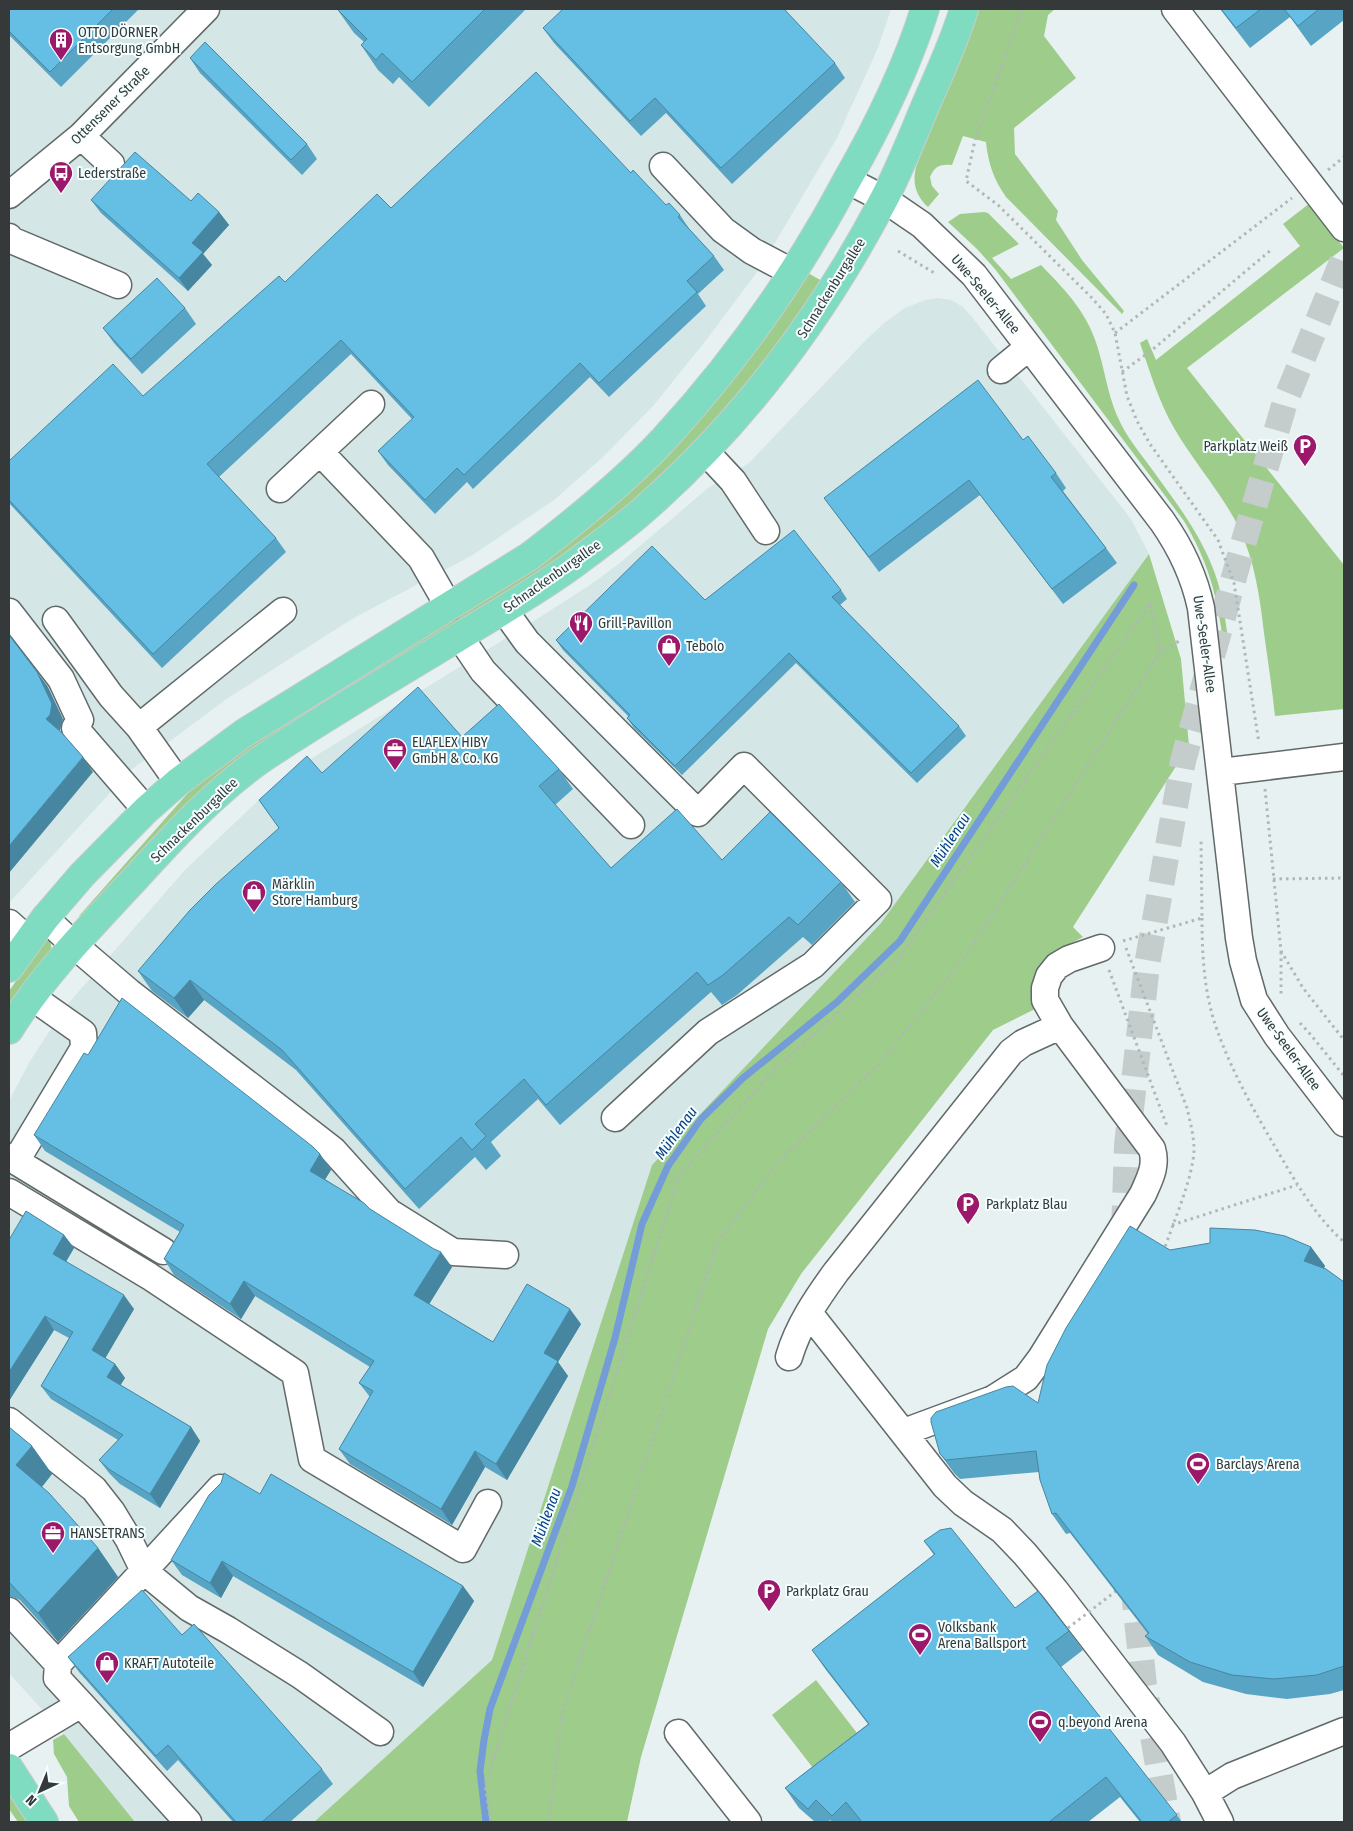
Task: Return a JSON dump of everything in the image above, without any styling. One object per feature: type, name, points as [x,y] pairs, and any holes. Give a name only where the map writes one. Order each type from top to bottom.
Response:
[{"type":"main road","points":[[14,948],[44,918],[82,874],[146,810],[178,782],[244,733],[530,556],[566,528],[632,471],[664,440],[728,364],[817,234],[863,153],[901,74],[924,9]]},
{"type":"main road","name":"Schnackenburgallee","points":[[9,1030],[32,996],[74,945],[175,835],[226,787],[269,754],[504,610],[572,566],[645,509],[691,466],[781,364],[838,280],[897,173],[964,9]]},
{"type":"main road","points":[[9,1768],[44,1822]]},
{"type":"street","name":"Ottensener Straße","points":[[9,195],[81,136],[206,9]]},
{"type":"street","points":[[1175,9],[1344,228]]},
{"type":"street","points":[[81,136],[111,164]]},
{"type":"street","points":[[663,166],[723,230],[752,251],[792,272]]},
{"type":"street","name":"Uwe-Seeler-Allee","points":[[847,180],[884,199],[922,225],[964,264],[1162,521],[1189,566],[1201,608],[1243,962],[1254,1000],[1277,1036],[1344,1123]]},
{"type":"street","points":[[9,237],[12,240],[118,285]]},
{"type":"street","points":[[1001,370],[1029,347]]},
{"type":"street","points":[[280,489],[371,404]]},
{"type":"street","points":[[705,451],[733,481],[766,531]]},
{"type":"street","points":[[320,452],[421,558],[449,606]]},
{"type":"street","points":[[504,610],[527,642],[698,813],[744,766],[878,900],[813,965],[708,1032],[615,1118]]},
{"type":"street","points":[[139,727],[283,611]]},
{"type":"street","points":[[9,612],[61,679],[80,720],[75,728],[146,810]]},
{"type":"street","points":[[56,620],[111,696],[139,727],[178,782]]},
{"type":"street","points":[[460,636],[483,670],[631,825]]},
{"type":"street","points":[[1221,772],[1344,757]]},
{"type":"street","points":[[44,918],[129,992],[333,1150],[388,1212],[453,1252],[505,1255]]},
{"type":"street","points":[[904,1432],[993,1399],[1026,1378],[1041,1358],[1143,1194],[1153,1173],[1155,1159],[1152,1149],[1060,1026],[1045,1000],[1045,988],[1049,976],[1057,966],[1069,959],[1112,944]]},
{"type":"street","points":[[129,992],[146,972]]},
{"type":"street","points":[[32,996],[83,1033],[84,1048],[12,1159],[163,1251]]},
{"type":"street","points":[[789,1357],[794,1341],[820,1293],[1011,1052],[1023,1043],[1060,1026]]},
{"type":"street","points":[[9,1192],[149,1276],[295,1373],[312,1459],[463,1549],[488,1503]]},
{"type":"street","points":[[809,1313],[946,1486],[963,1503],[1008,1536],[1031,1561],[1069,1627],[1173,1743],[1205,1793],[1220,1822]]},
{"type":"street","points":[[9,1421],[94,1489],[125,1533],[144,1570],[189,1608],[300,1675],[380,1732]]},
{"type":"street","points":[[188,1822],[57,1678],[58,1664],[220,1488]]},
{"type":"street","points":[[9,1611],[58,1664]]},
{"type":"street","points":[[9,1747],[81,1704]]},
{"type":"street","points":[[1205,1793],[1232,1776],[1344,1731]]},
{"type":"street","points":[[678,1733],[748,1822]]},
{"type":"path","points":[[1022,9],[975,140],[966,181],[998,205],[1092,298],[1106,314],[1115,333],[1344,157]]},
{"type":"path","points":[[898,250],[940,277]]},
{"type":"path","points":[[1122,372],[1152,350],[1271,250]]},
{"type":"path","points":[[491,1822],[485,1786],[679,1176],[774,1070],[898,958],[1150,604],[1160,652]]},
{"type":"path","points":[[549,1822],[562,1712],[718,1241],[777,1163],[881,1062],[969,951],[1160,652],[1184,638],[1185,648]]},
{"type":"path","points":[[1201,835],[1202,950],[1205,977],[1216,1026],[1234,1070],[1258,1118],[1297,1185],[1331,1230],[1344,1242]]},
{"type":"path","points":[[1283,999],[1280,993],[1281,950],[1272,879],[1344,878]]},
{"type":"path","points":[[1112,944],[1202,918]]},
{"type":"path","points":[[1112,944],[1167,1127]]},
{"type":"path","points":[[1112,944],[1187,1108],[1193,1131],[1194,1151],[1191,1169],[1162,1257]]},
{"type":"path","points":[[1281,950],[1303,988],[1344,1040]]},
{"type":"path","points":[[1296,1020],[1312,1035],[1344,1076]]},
{"type":"path","points":[[1172,1226],[1297,1185]]},
{"type":"path","points":[[1069,1627],[1116,1591]]},
{"type":"shaded area","points":[[9,9],[891,9],[878,48],[837,138],[760,268],[707,339],[653,406],[603,457],[554,500],[471,556],[352,619],[228,698],[131,770],[9,903]]},
{"type":"shaded area","points":[[938,298],[951,300],[963,307],[972,317],[1131,519],[1149,554],[881,923],[652,1165],[492,1660],[314,1822],[135,1822],[64,1734],[9,1673],[9,1101],[30,1061],[66,1006],[185,870],[260,799],[309,760],[537,619],[620,563],[708,488],[749,463],[884,323],[905,308],[925,300]]},
{"type":"green space","points":[[977,9],[1055,9],[1048,15],[1044,36],[1076,78],[1014,128],[1015,154],[1058,211],[1056,220],[1082,260],[1124,311],[1122,314],[1006,197],[992,171],[986,142],[963,136],[952,165],[938,166],[930,177],[932,186],[939,194],[928,207],[918,194],[914,178],[916,167]]},
{"type":"green space","points":[[1310,203],[1344,248],[1187,368],[1344,565],[1344,709],[1275,716],[1259,594],[1245,542],[1233,517],[1182,441],[1169,418],[1155,387],[1140,343],[1147,339],[1156,360],[1300,246],[1283,224]]},
{"type":"green space","points":[[988,213],[1019,244],[992,258],[1011,279],[1041,265],[1068,294],[1083,315],[1095,338],[1111,397],[1121,424],[1197,535],[1214,571],[1220,591],[1227,641],[1223,641],[1218,608],[1205,565],[1184,521],[995,269],[948,222],[960,214]]},
{"type":"green space","points":[[808,273],[822,281],[771,357],[708,430],[643,493],[556,563],[353,689],[84,916],[79,916],[187,794],[212,772],[257,738],[580,532],[640,482],[677,444],[742,368]]},
{"type":"green space","points":[[1149,554],[1181,659],[1189,746],[1073,927],[1083,937],[1064,947],[1035,1009],[993,1030],[801,1274],[768,1329],[641,1757],[627,1822],[314,1822],[492,1660],[652,1165],[881,923]]},
{"type":"green space","points":[[50,937],[52,955],[9,1009],[9,991],[44,941]]},
{"type":"green space","points":[[816,1680],[857,1733],[813,1768],[772,1715]]},
{"type":"green space","points":[[64,1734],[135,1822],[79,1822],[69,1806],[67,1777],[54,1754],[53,1740]]},
{"type":"green space","points":[[9,1794],[28,1822],[18,1822],[9,1809]]},
{"type":"building","name":"OTTO DÖRNER Entsorgung GmbH","points":[[9,9],[113,9],[50,72],[9,31]]},
{"type":"building","points":[[337,9],[485,9],[412,82],[382,53],[376,60],[361,45],[367,39]]},
{"type":"building","points":[[563,9],[784,9],[835,63],[721,168],[655,98],[630,121],[543,28]]},
{"type":"building","points":[[1221,9],[1261,9],[1236,28]]},
{"type":"building","points":[[1284,9],[1319,9],[1298,26]]},
{"type":"building","points":[[205,42],[307,144],[291,160],[190,58]]},
{"type":"building","points":[[536,72],[631,173],[633,170],[666,205],[669,203],[680,215],[678,217],[714,256],[687,281],[697,292],[599,383],[580,363],[464,475],[457,468],[425,500],[378,451],[414,417],[341,340],[207,464],[276,538],[153,654],[9,500],[9,461],[113,364],[143,396],[279,276],[285,282],[377,194],[391,208]]},
{"type":"building","points":[[135,152],[191,201],[198,193],[219,212],[192,243],[203,252],[179,278],[91,200]]},
{"type":"building","points":[[157,278],[185,308],[131,359],[103,328]]},
{"type":"building","points":[[978,380],[1023,440],[1028,436],[1056,473],[1051,477],[1106,548],[1052,589],[969,480],[869,557],[824,498]]},
{"type":"building","points":[[794,530],[841,590],[832,597],[959,726],[911,773],[789,653],[675,766],[627,718],[630,715],[556,640],[652,546],[705,600]]},
{"type":"building","points":[[9,635],[37,672],[52,704],[50,715],[46,719],[61,732],[83,757],[9,846]]},
{"type":"building","points":[[418,687],[462,737],[499,704],[559,769],[539,786],[611,868],[677,809],[722,860],[770,812],[841,882],[798,925],[789,917],[723,975],[708,985],[697,972],[546,1105],[524,1079],[475,1124],[486,1136],[472,1150],[461,1137],[405,1189],[282,1050],[190,980],[174,998],[138,971],[190,910],[216,884],[279,828],[259,800],[307,756],[322,773]]},
{"type":"building","points":[[122,998],[312,1146],[320,1154],[310,1171],[441,1252],[414,1295],[493,1342],[527,1284],[570,1309],[544,1353],[558,1361],[496,1464],[475,1451],[441,1509],[339,1449],[373,1391],[359,1383],[374,1361],[244,1281],[230,1304],[164,1259],[184,1225],[34,1135],[84,1053],[88,1055]]},
{"type":"building","points":[[26,1211],[64,1235],[53,1254],[124,1295],[92,1350],[115,1364],[107,1377],[191,1427],[150,1494],[110,1470],[99,1460],[123,1435],[41,1386],[73,1332],[45,1316],[9,1372],[9,1240]]},
{"type":"building","name":"Barclays Arena","points":[[1130,1226],[1170,1250],[1210,1243],[1210,1228],[1255,1230],[1285,1236],[1311,1247],[1304,1261],[1326,1269],[1344,1282],[1344,1666],[1317,1675],[1274,1679],[1232,1675],[1190,1662],[1145,1636],[1149,1633],[1056,1513],[1052,1514],[1040,1480],[1036,1451],[946,1460],[940,1454],[931,1422],[931,1418],[936,1412],[1013,1386],[1038,1403],[1047,1365],[1066,1328]]},
{"type":"building","points":[[9,1427],[32,1446],[16,1465],[49,1493],[98,1548],[38,1613],[9,1582]]},
{"type":"building","points":[[224,1473],[260,1494],[271,1474],[463,1586],[413,1672],[222,1561],[210,1583],[171,1560],[209,1495],[221,1483]]},
{"type":"building","points":[[951,1528],[1015,1608],[1038,1591],[1069,1631],[1046,1648],[1177,1815],[1168,1822],[1142,1822],[1106,1777],[1049,1822],[862,1822],[846,1802],[832,1816],[816,1800],[808,1809],[785,1788],[869,1724],[812,1650],[935,1554],[924,1541],[940,1530]]},
{"type":"building","points":[[142,1590],[182,1635],[194,1624],[322,1769],[262,1822],[236,1822],[168,1745],[156,1756],[68,1657]]},
{"type":"waterway","name":"Mühlenau","points":[[486,1822],[480,1771],[490,1709],[572,1486],[615,1338],[642,1224],[668,1166],[701,1119],[743,1078],[837,1002],[900,941],[1134,585]]},
{"type":"tunnel","points":[[1124,1232],[1127,1145],[1147,965],[1183,761],[1285,402],[1344,257]]},
{"type":"tunnel","points":[[1133,1583],[1144,1685],[1168,1822]]},
{"type":"place","name":"OTTO DÖRNER Entsorgung GmbH","points":[[61,61]]},
{"type":"place","name":"Lederstraße","points":[[61,194]]},
{"type":"place","name":"Parkplatz Weiß","points":[[1305,467]]},
{"type":"place","name":"Grill-Pavillon","points":[[581,644]]},
{"type":"place","name":"Tebolo","points":[[669,667]]},
{"type":"place","name":"ELAFLEX HIBY GmbH & Co. KG","points":[[395,771]]},
{"type":"place","name":"Märklin Store Hamburg","points":[[254,913]]},
{"type":"place","name":"Parkplatz Blau","points":[[968,1225]]},
{"type":"place","name":"Barclays Arena","points":[[1198,1485]]},
{"type":"place","name":"HANSETRANS","points":[[53,1554]]},
{"type":"place","name":"Parkplatz Grau","points":[[769,1612]]},
{"type":"place","name":"Volksbank Arena Ballsport","points":[[920,1656]]},
{"type":"place","name":"KRAFT Autoteile","points":[[107,1684]]},
{"type":"place","name":"q.beyond Arena","points":[[1040,1743]]}]
